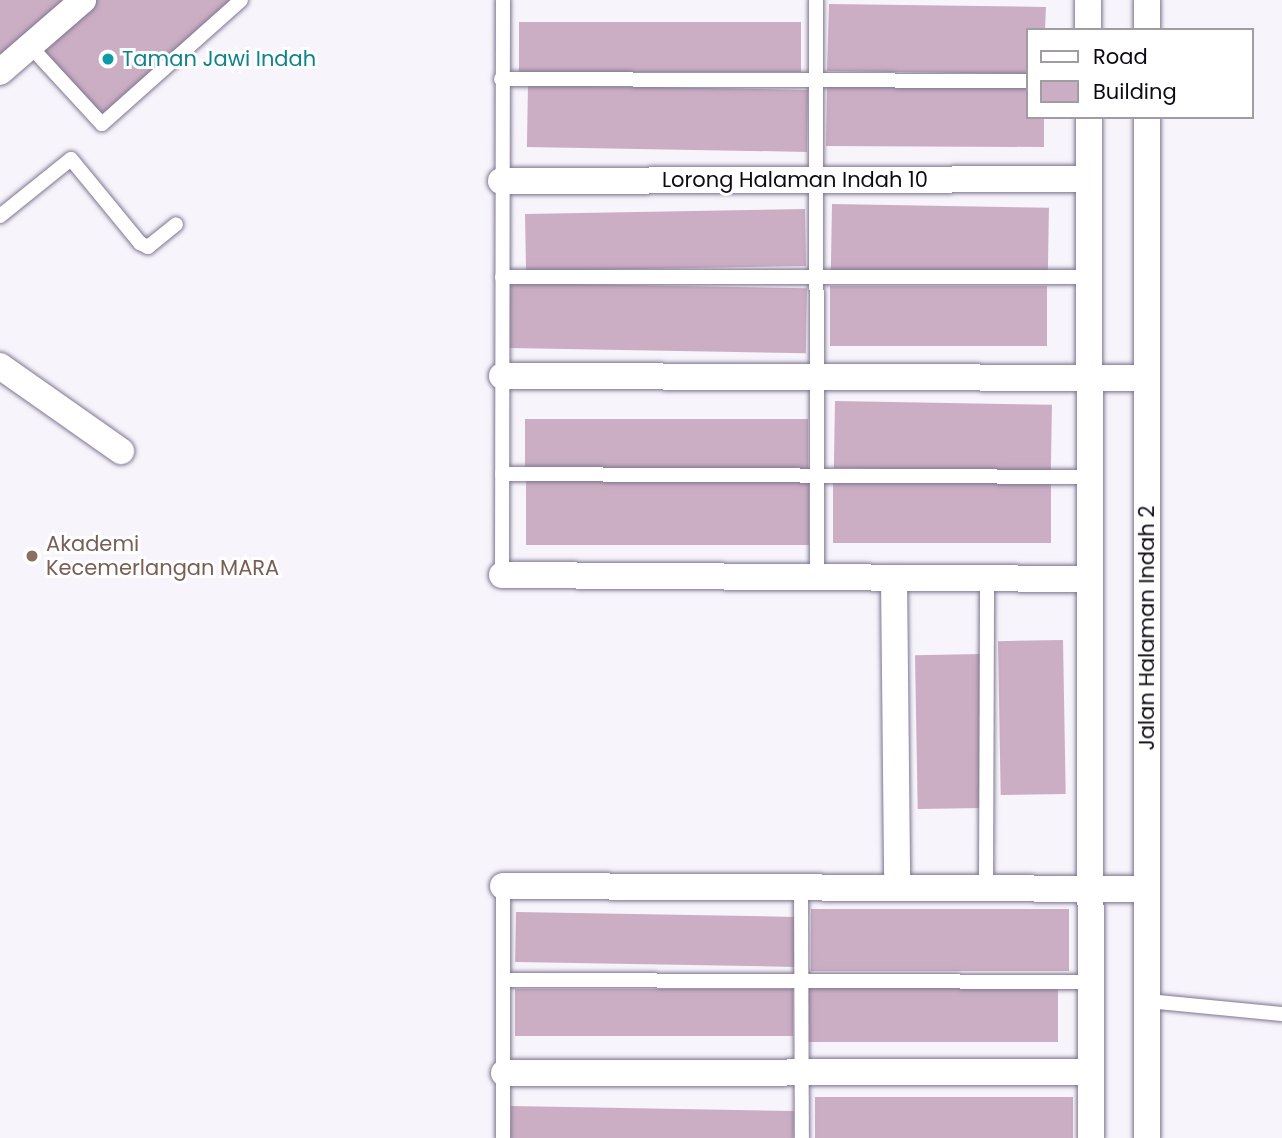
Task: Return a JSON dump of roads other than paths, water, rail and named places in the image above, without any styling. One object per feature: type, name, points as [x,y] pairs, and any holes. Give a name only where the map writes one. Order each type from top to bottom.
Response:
[{"type":"street","points":[[0,72],[83,0]]},
{"type":"street","points":[[1088,0],[1088,28]]},
{"type":"street","points":[[1147,0],[1147,28]]},
{"type":"street","points":[[1088,119],[1091,1138]]},
{"type":"street","name":"Jalan Halaman Indah 2","points":[[1147,119],[1147,1138]]},
{"type":"street","name":"Lorong Halaman Indah 10","points":[[501,181],[1088,179]]},
{"type":"street","points":[[0,366],[121,451]]},
{"type":"street","points":[[502,376],[1147,378]]},
{"type":"street","points":[[502,575],[1090,579]]},
{"type":"street","points":[[894,578],[897,888]]},
{"type":"street","points":[[503,886],[1147,889]]},
{"type":"street","points":[[504,1073],[802,1076],[1091,1072]]},
{"type":"lane","points":[[30,46],[102,124],[241,0]]},
{"type":"lane","points":[[502,575],[503,0]]},
{"type":"lane","points":[[816,0],[817,577]]},
{"type":"lane","points":[[501,79],[1026,81]]},
{"type":"lane","points":[[0,216],[71,159],[141,243],[148,247],[176,224]]},
{"type":"lane","points":[[502,277],[1089,277]]},
{"type":"lane","points":[[502,474],[1090,477]]},
{"type":"lane","points":[[986,578],[986,888]]},
{"type":"lane","points":[[503,886],[503,1138]]},
{"type":"lane","points":[[801,887],[802,1138]]},
{"type":"lane","points":[[503,980],[1091,982]]},
{"type":"lane","points":[[1147,1001],[1282,1014]]},
{"type":"place","name":"Taman Jawi Indah","points":[[108,59]]},
{"type":"place","name":"Akademi Kecemerlangan MARA","points":[[32,556]]}]
